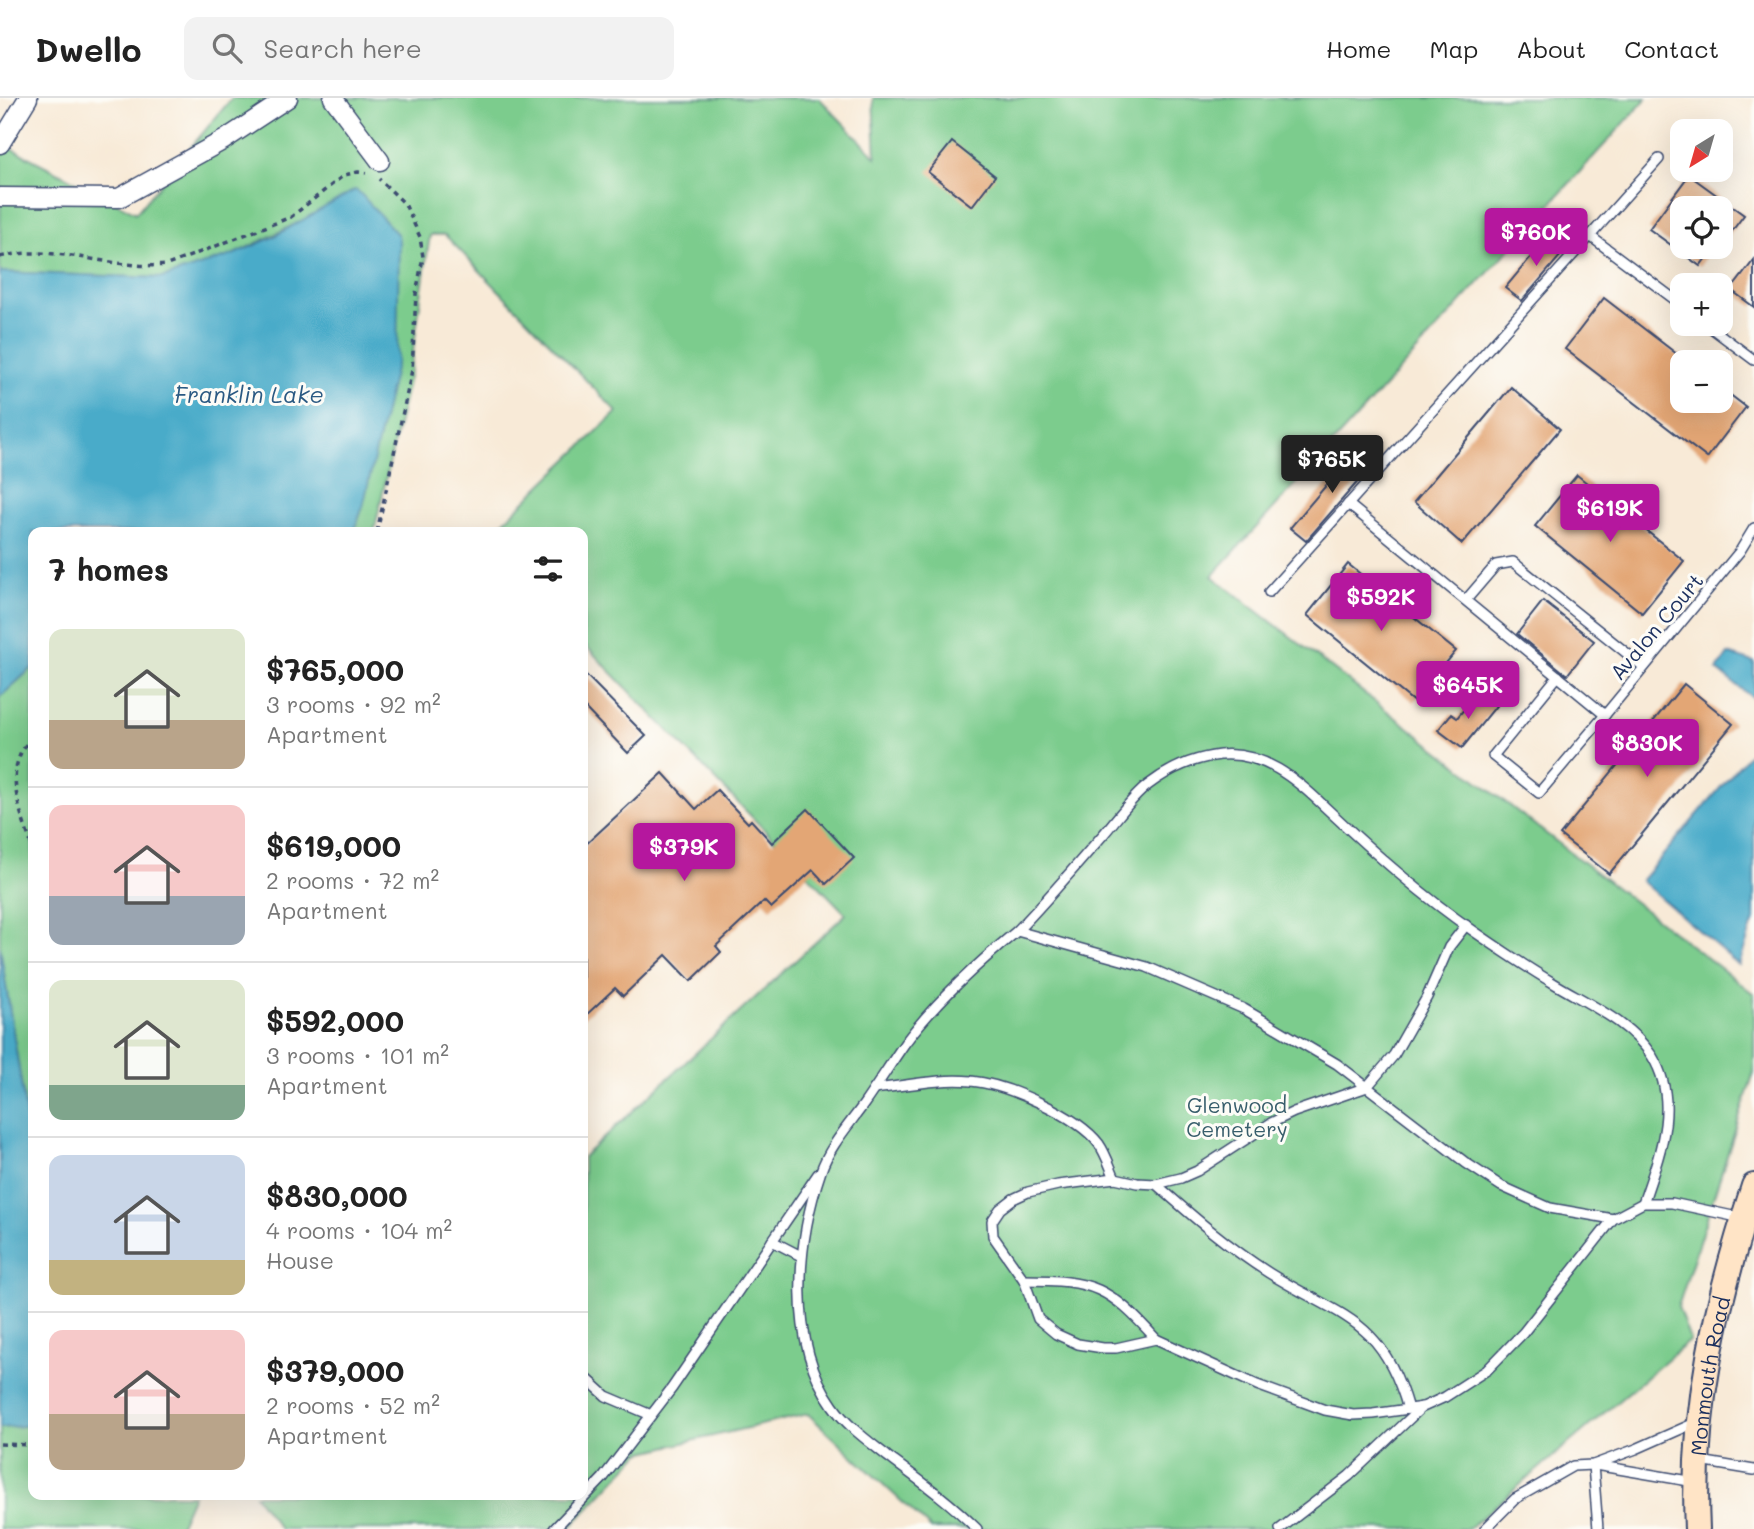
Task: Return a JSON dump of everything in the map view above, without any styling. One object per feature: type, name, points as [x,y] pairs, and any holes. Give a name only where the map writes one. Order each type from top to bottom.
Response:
[{"type":"main road","name":"Monmouth Road","points":[[1697,1529],[1695,1471],[1698,1421],[1711,1345],[1736,1241],[1754,1186]]},
{"type":"street","points":[[0,144],[28,98]]},
{"type":"street","points":[[0,197],[119,198],[224,140],[288,98]]},
{"type":"street","points":[[333,98],[380,161]]},
{"type":"lane","points":[[1269,592],[1659,159]]},
{"type":"lane","points":[[1590,236],[1670,296]]},
{"type":"lane","points":[[1722,336],[1754,360]]},
{"type":"lane","points":[[1348,504],[1605,715]]},
{"type":"lane","name":"Avalon Court","points":[[1558,676],[1493,756],[1539,793],[1753,534]]},
{"type":"lane","points":[[1466,600],[1496,565],[1513,562],[1644,667]]},
{"type":"lane","points":[[588,1494],[672,1388],[906,1042],[986,956],[1045,902],[1148,785],[1174,768],[1193,761],[1236,754],[1266,762],[1283,772],[1315,797],[1381,861],[1466,925],[1623,1025],[1639,1038],[1653,1057],[1665,1096],[1667,1120],[1664,1143],[1643,1203]]},
{"type":"lane","points":[[1156,1339],[1116,1348],[1078,1344],[1056,1334],[1038,1319],[1024,1280],[993,1236],[992,1221],[1000,1209],[1028,1192],[1115,1178],[1156,1184],[1181,1178],[1197,1171],[1271,1123],[1294,1112],[1367,1087],[1394,1055],[1427,997],[1449,947],[1466,925]]},
{"type":"lane","points":[[1017,930],[1147,967],[1244,1009],[1337,1064],[1466,1163],[1501,1186],[1550,1208],[1613,1219]]},
{"type":"lane","points":[[874,1089],[971,1081],[995,1085],[1021,1094],[1062,1115],[1087,1133],[1098,1143],[1115,1178]]},
{"type":"lane","points":[[821,1169],[801,1256],[802,1315],[810,1359],[826,1396],[847,1424],[941,1497],[977,1529]]},
{"type":"lane","points":[[1156,1184],[1231,1248],[1271,1274],[1357,1322],[1376,1341],[1392,1364],[1408,1409]]},
{"type":"lane","points":[[1024,1280],[1065,1280],[1086,1284],[1102,1291],[1131,1311],[1156,1339],[1256,1385],[1325,1410],[1353,1415],[1423,1407],[1445,1397],[1487,1370],[1504,1355],[1613,1219],[1643,1203],[1672,1203],[1744,1218]]},
{"type":"lane","points":[[772,1241],[801,1256]]},
{"type":"lane","points":[[588,1380],[606,1396],[651,1415]]},
{"type":"lane","points":[[1280,1529],[1349,1476],[1423,1407]]},
{"type":"lane","points":[[1593,1465],[1698,1421]]},
{"type":"lane","points":[[1593,1465],[1598,1529]]},
{"type":"lane","points":[[1485,1529],[1515,1499],[1573,1466],[1695,1471],[1754,1470]]},
{"type":"lane","points":[[554,1529],[582,1500]]},
{"type":"path","points":[[0,257],[63,254],[147,267],[167,265],[291,217],[344,175],[365,173],[380,180],[405,204],[420,237],[423,257],[417,285],[412,370],[378,527]]},
{"type":"path","points":[[28,743],[19,754],[14,772],[18,803],[28,834]]},
{"type":"path","points":[[0,1444],[28,1445]]},
{"type":"green space","name":"Glenwood Cemetery","points":[[232,98],[819,98],[876,157],[873,98],[1647,98],[1212,576],[1754,994],[1754,1072],[1678,1307],[1690,1340],[1468,1529],[931,1529],[808,1414],[640,1453],[569,1529],[280,1529],[259,1500],[588,1500],[588,1152],[846,914],[588,648],[588,527],[498,527],[617,412],[445,235],[430,235],[410,372],[375,527],[356,527],[363,506],[396,360],[297,223],[232,255],[163,278],[0,272],[1,143],[136,213]]},
{"type":"green space","points":[[28,672],[28,1124],[0,947],[0,697]]},
{"type":"green space","points":[[28,1425],[28,1500],[191,1500],[178,1529],[0,1529],[0,1428]]},
{"type":"water","name":"Franklin Lake","points":[[355,190],[398,235],[397,360],[356,527],[28,527],[28,672],[0,697],[0,272],[163,278],[232,255],[271,238]]},
{"type":"water","points":[[1728,654],[1754,662],[1754,699],[1717,670]]},
{"type":"water","points":[[1749,754],[1754,755],[1754,920],[1739,965],[1641,881]]},
{"type":"water","points":[[0,947],[28,1124],[28,1425],[0,1428]]},
{"type":"building","points":[[952,142],[995,176],[972,206],[928,172]]},
{"type":"building","points":[[1684,182],[1699,182],[1718,196],[1673,196]]},
{"type":"building","points":[[1670,201],[1670,244],[1649,229]]},
{"type":"building","points":[[1733,207],[1744,215],[1733,230]]},
{"type":"building","points":[[1550,234],[1567,248],[1522,301],[1505,288]]},
{"type":"building","points":[[1690,259],[1705,259],[1700,266]]},
{"type":"building","points":[[1754,260],[1754,307],[1733,291],[1733,287]]},
{"type":"building","points":[[1604,298],[1672,350],[1670,413],[1733,413],[1733,397],[1746,407],[1707,458],[1565,349]]},
{"type":"building","points":[[1511,387],[1560,429],[1462,544],[1414,502]]},
{"type":"building","points":[[1357,449],[1374,463],[1306,541],[1290,528]]},
{"type":"building","points":[[1577,475],[1684,561],[1642,613],[1535,526]]},
{"type":"building","points":[[1348,564],[1456,651],[1414,702],[1307,615]]},
{"type":"building","points":[[1543,601],[1594,641],[1567,675],[1517,634]]},
{"type":"building","points":[[588,677],[646,736],[628,753],[588,711]]},
{"type":"building","points":[[1684,684],[1733,724],[1609,874],[1560,835]]},
{"type":"building","points":[[1478,692],[1496,706],[1462,748],[1438,730],[1451,714],[1457,718]]},
{"type":"building","points":[[663,773],[696,809],[717,790],[748,823],[751,820],[772,843],[808,809],[854,858],[826,884],[813,870],[771,908],[764,901],[716,946],[721,952],[691,981],[666,955],[623,996],[615,988],[588,1013],[588,842]]}]
